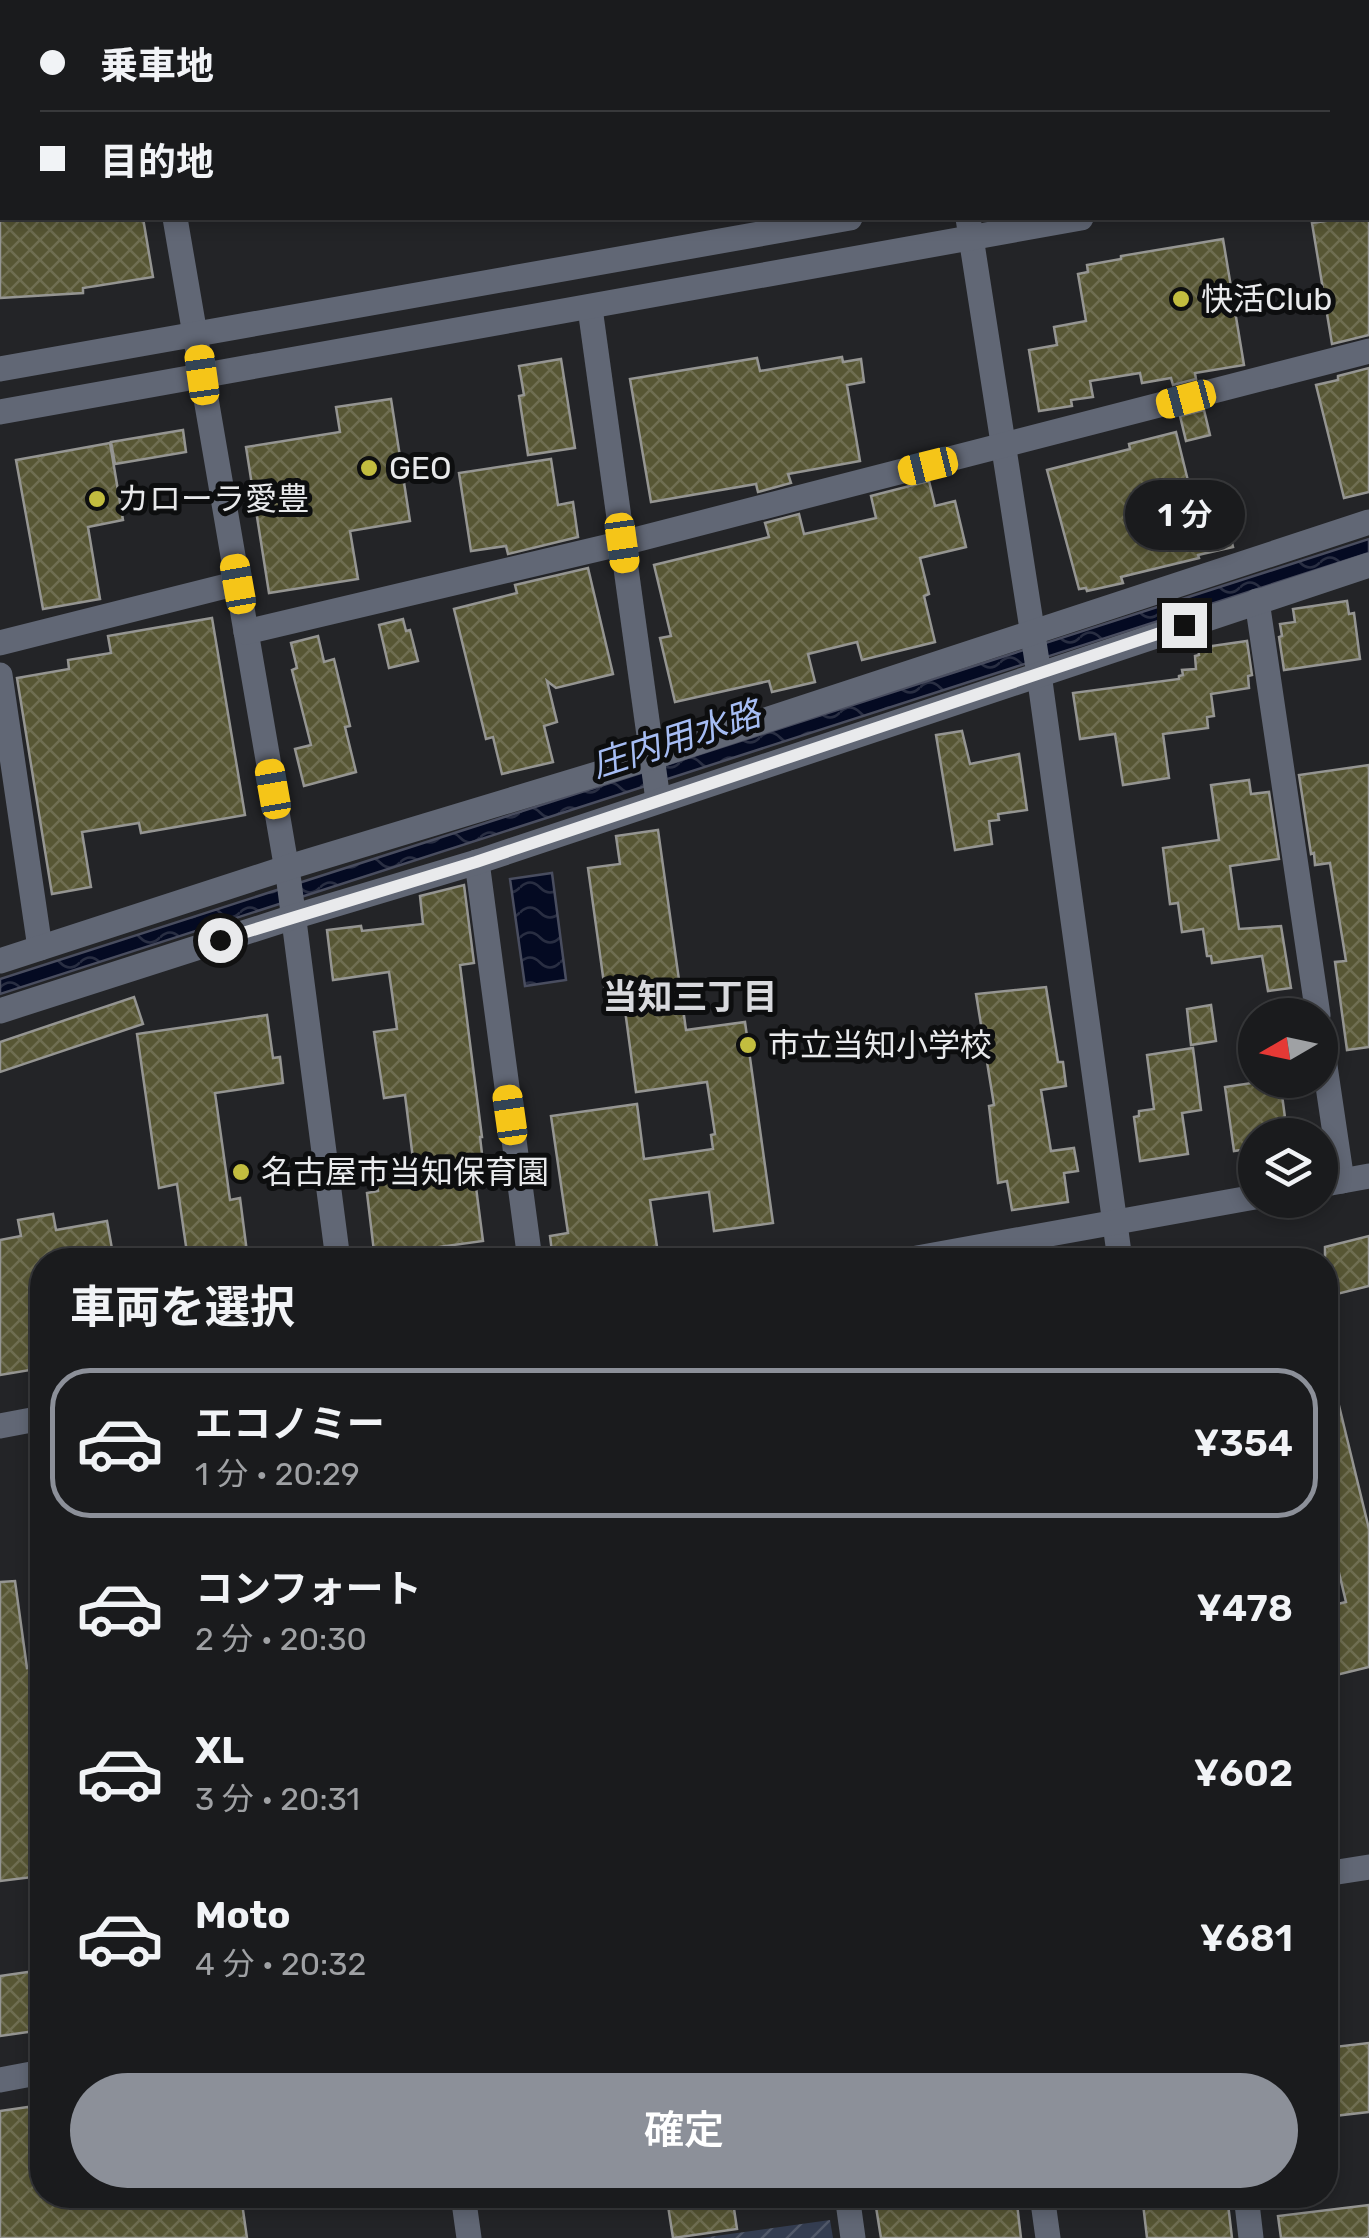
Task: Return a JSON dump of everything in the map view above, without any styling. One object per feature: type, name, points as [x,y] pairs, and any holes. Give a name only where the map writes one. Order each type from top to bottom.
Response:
[{"type":"street","points":[[175,220],[290,892],[336,1248]]},
{"type":"street","points":[[0,370],[839,220]]},
{"type":"street","points":[[0,412],[590,308],[970,228],[1059,220]]},
{"type":"street","points":[[970,228],[1036,653],[1118,1248]]},
{"type":"street","points":[[590,308],[655,778]]},
{"type":"street","points":[[246,632],[622,543],[1369,351]]},
{"type":"street","points":[[0,1011],[290,892],[1036,653],[1369,522]]},
{"type":"street","points":[[0,961],[40,948],[290,892],[476,862],[655,778],[1036,653],[1257,601],[1369,565]]},
{"type":"street","points":[[0,643],[238,584]]},
{"type":"street","points":[[1257,601],[1315,998]]},
{"type":"street","points":[[0,675],[40,948]]},
{"type":"street","points":[[476,862],[528,1248]]},
{"type":"street","points":[[1338,1182],[1369,1176]]},
{"type":"street","points":[[974,1248],[1238,1200]]},
{"type":"street","points":[[0,1426],[30,1420]]},
{"type":"street","points":[[1338,1872],[1369,1868]]},
{"type":"street","points":[[0,2080],[30,2074]]},
{"type":"street","points":[[465,2208],[469,2238]]},
{"type":"street","points":[[849,2208],[853,2238]]},
{"type":"street","points":[[1044,2208],[1048,2238]]},
{"type":"street","points":[[1248,2208],[1251,2238]]},
{"type":"shaded area","points":[[830,2220],[833,2238],[701,2238]]},
{"type":"water","points":[[1369,539],[1369,553],[0,994],[0,979]]},
{"type":"water","points":[[552,873],[566,980],[525,986],[510,879]]},
{"type":"building","points":[[0,220],[143,220],[153,277],[83,288],[83,293],[0,298]]},
{"type":"building","points":[[1369,220],[1369,335],[1332,344],[1312,223]]},
{"type":"building","points":[[1223,239],[1244,365],[1195,373],[1196,379],[1173,385],[1171,378],[1142,383],[1140,373],[1090,381],[1093,397],[1071,400],[1072,406],[1039,411],[1029,350],[1057,345],[1054,327],[1086,321],[1078,274],[1088,272],[1087,265]]},
{"type":"building","points":[[842,357],[843,362],[861,359],[864,382],[847,385],[860,461],[788,474],[791,483],[758,492],[756,484],[651,502],[630,379],[757,358],[760,371]]},
{"type":"building","points":[[561,359],[575,448],[528,455],[519,396],[524,395],[519,366]]},
{"type":"building","points":[[1369,368],[1369,492],[1344,498],[1316,385]]},
{"type":"building","points":[[391,399],[410,521],[350,531],[358,579],[269,593],[246,447],[340,432],[336,407]]},
{"type":"building","points":[[1204,410],[1210,435],[1186,441],[1180,416]]},
{"type":"building","points":[[183,430],[186,452],[115,464],[111,442]]},
{"type":"building","points":[[1176,432],[1191,493],[1218,486],[1233,547],[1121,577],[1123,583],[1087,591],[1079,589],[1047,470],[1130,449],[1129,444]]},
{"type":"building","points":[[110,443],[123,520],[88,527],[100,599],[43,609],[16,460]]},
{"type":"building","points":[[551,459],[558,505],[573,502],[578,537],[508,554],[506,546],[471,551],[459,473]]},
{"type":"building","points":[[929,481],[935,506],[955,501],[966,547],[920,558],[935,642],[862,660],[857,642],[808,654],[815,682],[772,692],[769,681],[675,702],[660,638],[671,636],[654,565],[769,537],[765,523],[799,514],[804,534],[876,518],[871,496]]},
{"type":"building","points":[[588,568],[613,674],[556,688],[547,681],[557,722],[544,726],[553,762],[502,774],[493,737],[486,739],[454,609],[517,593],[515,585]]},
{"type":"building","points":[[1347,601],[1349,614],[1354,613],[1360,659],[1284,670],[1280,624],[1295,622],[1293,609]]},
{"type":"building","points":[[212,618],[245,815],[141,833],[139,823],[82,832],[91,887],[52,894],[17,678],[69,669],[68,660],[111,653],[108,636]]},
{"type":"building","points":[[403,619],[418,661],[389,668],[379,625]]},
{"type":"building","points":[[318,636],[324,662],[334,659],[356,772],[304,786],[295,749],[311,745],[292,670],[297,668],[291,643]]},
{"type":"building","points":[[1247,641],[1252,675],[1248,676],[1249,688],[1211,694],[1214,716],[1207,717],[1208,728],[1163,734],[1169,778],[1123,785],[1115,734],[1080,739],[1073,693],[1179,679],[1182,670],[1196,669],[1198,648]]},
{"type":"building","points":[[962,731],[970,764],[1019,754],[1027,810],[998,814],[999,820],[989,821],[992,844],[955,850],[936,735]]},
{"type":"building","points":[[1369,765],[1369,1047],[1347,1050],[1335,962],[1346,961],[1330,863],[1315,865],[1314,853],[1311,854],[1299,775]]},
{"type":"building","points":[[1249,780],[1251,794],[1269,792],[1279,859],[1230,866],[1239,929],[1281,926],[1291,988],[1268,991],[1262,956],[1212,963],[1211,956],[1207,956],[1203,929],[1182,932],[1178,903],[1170,904],[1163,848],[1219,840],[1211,785]]},
{"type":"building","points":[[658,830],[686,1030],[745,1022],[773,1223],[714,1231],[709,1192],[650,1200],[657,1248],[552,1248],[550,1236],[568,1233],[551,1116],[637,1104],[644,1159],[713,1149],[711,1135],[715,1134],[707,1082],[636,1092],[623,995],[606,998],[588,868],[620,864],[616,836]]},
{"type":"building","points":[[464,885],[474,963],[460,965],[482,1137],[484,1171],[474,1172],[483,1241],[431,1248],[374,1248],[367,1193],[378,1191],[374,1164],[413,1159],[405,1095],[384,1098],[374,1032],[397,1029],[389,972],[333,980],[327,930],[361,926],[362,931],[423,924],[420,896]]},
{"type":"building","points":[[1046,987],[1058,1062],[1063,1062],[1066,1086],[1041,1090],[1051,1151],[1074,1148],[1078,1171],[1064,1173],[1068,1202],[1012,1210],[1007,1181],[998,1183],[989,1106],[994,1105],[976,994]]},
{"type":"building","points":[[134,997],[143,1024],[0,1072],[0,1042]]},
{"type":"building","points":[[1211,1005],[1216,1041],[1191,1045],[1187,1009]]},
{"type":"building","points":[[267,1015],[273,1058],[280,1057],[283,1083],[215,1093],[230,1200],[240,1198],[246,1248],[186,1248],[177,1184],[159,1188],[137,1034]]},
{"type":"building","points":[[1193,1048],[1201,1110],[1182,1113],[1188,1154],[1140,1161],[1134,1117],[1139,1116],[1139,1111],[1154,1109],[1147,1055]]},
{"type":"building","points":[[1238,1085],[1238,1098],[1282,1098],[1285,1118],[1238,1118],[1238,1150],[1234,1151],[1225,1087]]},
{"type":"building","points":[[53,1214],[56,1230],[107,1221],[112,1248],[30,1248],[30,1370],[0,1375],[0,1240],[21,1236],[18,1220]]},
{"type":"building","points":[[1369,1236],[1369,1286],[1338,1294],[1338,1248],[1325,1247]]},
{"type":"building","points":[[1338,1401],[1369,1529],[1369,1667],[1338,1675],[1338,1604],[1346,1602],[1338,1568]]},
{"type":"building","points":[[15,1581],[27,1668],[30,1668],[30,1877],[0,1881],[0,1582]]},
{"type":"building","points":[[30,1972],[30,2032],[0,2036],[0,1976]]},
{"type":"building","points":[[1369,2043],[1369,2112],[1338,2116],[1338,2047]]},
{"type":"building","points":[[30,2107],[30,2208],[243,2208],[247,2238],[0,2238],[0,2111]]},
{"type":"building","points":[[1369,2205],[1369,2236],[1365,2238],[1281,2238],[1278,2216]]},
{"type":"building","points":[[668,2208],[734,2208],[737,2229],[673,2238]]},
{"type":"building","points":[[876,2208],[1018,2208],[1021,2238],[881,2238]]},
{"type":"building","points":[[1144,2208],[1229,2208],[1232,2238],[1147,2238]]},
{"type":"place","name":"快活Club","points":[[1181,299]]},
{"type":"place","name":"GEO","points":[[369,468]]},
{"type":"place","name":"カローラ愛豊","points":[[97,499]]},
{"type":"place","name":"市立当知小学校","points":[[748,1045]]},
{"type":"place","name":"名古屋市当知保育園","points":[[241,1172]]},
{"type":"district","name":"当知三丁目","points":[[690,997]]},
{"type":"route","points":[[220,940],[476,862],[1184,625]]},
{"type":"water label","name":"庄内用水路","points":[[676,739]]}]
